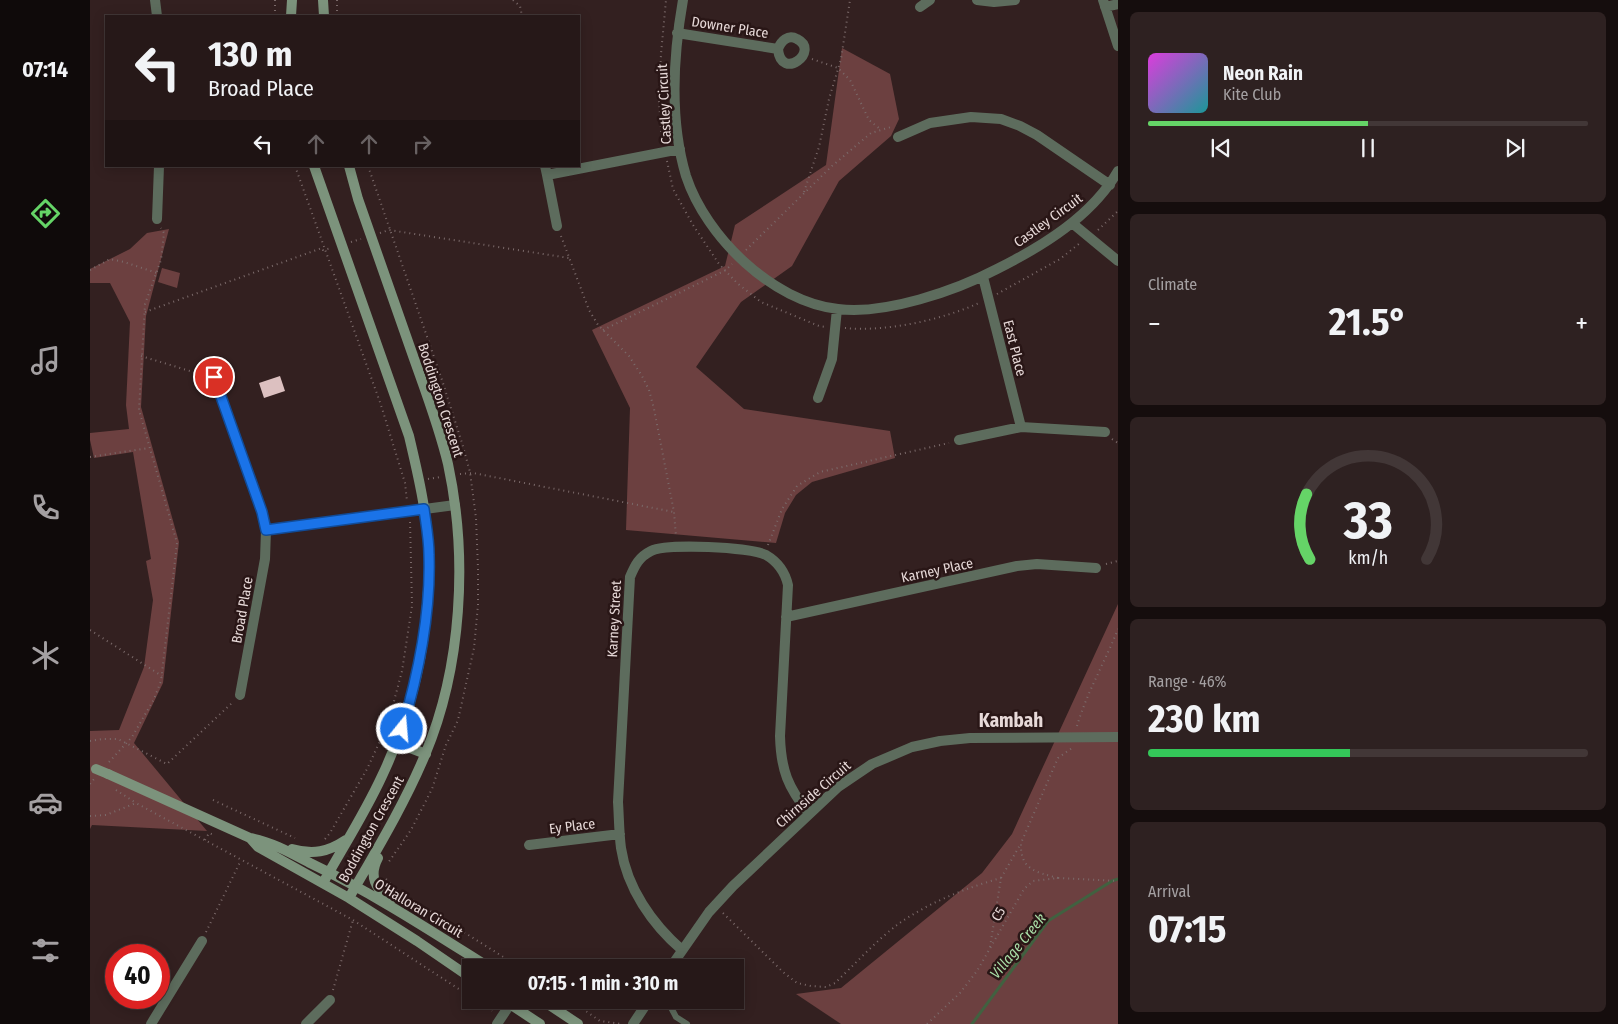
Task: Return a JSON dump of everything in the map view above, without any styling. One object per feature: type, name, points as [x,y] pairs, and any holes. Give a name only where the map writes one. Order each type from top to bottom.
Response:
[{"type":"street","points":[[155,0],[157,15]]},
{"type":"street","points":[[291,15],[292,0]]},
{"type":"street","points":[[323,0],[324,15]]},
{"type":"street","name":"Castley Circuit","points":[[683,0],[677,33],[675,93],[680,149],[687,176],[698,203],[714,228],[739,257],[784,290],[807,302],[837,309],[859,310],[890,306],[928,296],[983,277],[1018,259],[1072,223],[1088,210],[1110,185],[1118,170]]},
{"type":"street","points":[[920,7],[930,0]]},
{"type":"street","points":[[977,0],[994,2],[1015,0]]},
{"type":"street","points":[[1118,4],[1104,4],[1118,46]]},
{"type":"street","name":"Downer Place","points":[[677,33],[778,48]]},
{"type":"street","name":"Downer Place","points":[[791,37],[802,43],[804,49],[803,56],[794,64],[787,63],[778,55],[778,48],[780,43],[791,37]]},
{"type":"street","points":[[898,137],[930,123],[970,117],[1001,119],[1020,126],[1036,135],[1110,185]]},
{"type":"street","points":[[580,165],[680,149]]},
{"type":"street","points":[[157,219],[159,167]]},
{"type":"street","name":"Boddington Crescent","points":[[314,167],[409,436],[420,481],[430,554],[426,627],[415,686],[402,729],[382,778],[323,883]]},
{"type":"street","name":"Boddington Crescent","points":[[349,167],[358,199],[437,424],[455,505],[459,550],[459,584],[456,630],[444,692],[431,740],[401,808],[349,898]]},
{"type":"street","points":[[557,226],[546,171],[570,167]]},
{"type":"street","points":[[1072,223],[1118,260]]},
{"type":"street","name":"East Place","points":[[983,277],[1021,427]]},
{"type":"street","points":[[818,398],[832,359],[837,309]]},
{"type":"street","name":"Broad Place","points":[[214,377],[262,512],[266,530],[265,559],[240,695]]},
{"type":"street","points":[[959,440],[1021,427],[1105,432]]},
{"type":"street","points":[[266,530],[455,505]]},
{"type":"street","name":"Karney Street","points":[[682,950],[657,925],[638,896],[625,866],[620,834],[618,802],[630,577],[638,560],[656,549],[676,546],[750,550],[764,554]]},
{"type":"street","points":[[764,554],[776,562],[786,579],[780,756],[785,776],[794,795],[809,814]]},
{"type":"street","name":"Karney Place","points":[[786,617],[1017,566],[1037,564],[1096,568]]},
{"type":"street","name":"Chirnside Circuit","points":[[676,959],[716,905],[809,814],[838,787],[860,771],[885,757],[940,741],[970,738],[1118,737]]},
{"type":"street","points":[[397,743],[426,754]]},
{"type":"street","name":"O'Halloran Circuit","points":[[98,771],[250,838],[264,841],[329,872],[397,910],[476,959]]},
{"type":"street","points":[[387,833],[381,853],[374,866],[374,882],[381,894],[397,910]]},
{"type":"street","name":"Ey Place","points":[[529,845],[620,834]]},
{"type":"street","name":"O'Halloran Circuit","points":[[250,838],[258,847],[349,898],[462,972]]},
{"type":"street","points":[[264,841],[302,852],[314,853],[325,852],[347,840]]},
{"type":"street","points":[[151,1024],[202,941]]},
{"type":"street","points":[[306,1024],[330,1000]]},
{"type":"street","points":[[500,1021],[505,1009]]},
{"type":"street","points":[[520,1009],[540,1024]]},
{"type":"street","points":[[556,1009],[578,1024]]},
{"type":"street","points":[[633,1024],[643,1009]]},
{"type":"lane","points":[[672,1009],[676,1017],[687,1024]]},
{"type":"path","points":[[275,15],[276,0]]},
{"type":"path","points":[[337,0],[337,15]]},
{"type":"path","points":[[513,0],[520,6],[522,15]]},
{"type":"path","points":[[803,194],[819,147],[838,68],[850,0]]},
{"type":"path","points":[[803,56],[838,68],[850,80],[869,120],[880,130]]},
{"type":"path","points":[[603,330],[726,270],[832,166],[871,133],[891,127],[897,132],[898,137]]},
{"type":"path","points":[[295,167],[381,405],[405,483],[411,532],[412,606],[402,671],[388,724],[367,769],[330,833],[319,844]]},
{"type":"path","points":[[368,167],[442,380],[470,472],[476,518],[478,568],[478,605],[474,648],[458,720],[446,745],[432,789],[411,830],[386,867]]},
{"type":"path","points":[[110,762],[132,737],[154,699],[162,676],[177,543],[139,410],[145,312],[148,295],[161,260],[164,233],[157,219]]},
{"type":"path","points":[[557,226],[590,310],[598,325],[629,356],[649,390],[674,512],[676,546]]},
{"type":"path","points":[[145,312],[322,248],[326,250],[341,246],[389,230],[570,258]]},
{"type":"path","points":[[90,270],[110,259],[157,273]]},
{"type":"path","points":[[141,356],[199,375],[214,377]]},
{"type":"path","points":[[764,554],[782,509],[797,486],[820,472],[959,440]]},
{"type":"path","points":[[90,457],[149,448]]},
{"type":"path","points":[[405,483],[470,472],[674,512]]},
{"type":"path","points":[[1096,568],[1118,561]]},
{"type":"path","points":[[990,948],[1002,878],[1021,843],[1058,758],[1072,747],[1073,737],[1084,702],[1109,652],[1118,629]]},
{"type":"path","points":[[90,630],[162,676]]},
{"type":"path","points":[[90,742],[113,738],[127,743],[167,764],[240,695]]},
{"type":"path","points":[[388,724],[431,740]]},
{"type":"path","points":[[90,784],[98,771]]},
{"type":"path","points":[[115,790],[353,920],[462,991]]},
{"type":"path","points":[[90,816],[106,815],[136,803]]},
{"type":"path","points":[[205,840],[209,833],[214,835]]},
{"type":"path","points":[[1021,843],[1020,852],[1034,872],[1058,878]]},
{"type":"path","points":[[202,941],[241,860]]},
{"type":"path","points":[[384,877],[395,889],[508,959]]},
{"type":"path","points":[[716,905],[783,972],[797,983],[826,987],[835,983],[895,927],[914,913],[968,889],[1002,878]]},
{"type":"path","name":"C5","points":[[927,1024],[960,993],[977,971],[1024,889],[1033,881],[1058,878],[1118,881]]},
{"type":"path","points":[[330,1000],[353,920]]},
{"type":"path","points":[[487,1009],[500,1021]]},
{"type":"path","points":[[583,1009],[600,1021],[622,1024]]},
{"type":"shaded area","points":[[842,48],[890,74],[899,119],[891,136],[839,181],[792,266],[741,302],[696,367],[744,409],[890,431],[895,458],[812,482],[796,495],[785,513],[776,543],[626,530],[630,408],[592,330],[725,266],[735,225],[826,165]]},
{"type":"shaded area","points":[[169,229],[146,316],[141,407],[179,542],[163,683],[134,743],[207,831],[92,825],[90,829],[90,731],[119,730],[144,667],[153,600],[146,561],[151,559],[133,452],[94,458],[90,440],[90,433],[129,429],[126,405],[130,322],[110,283],[90,283],[90,269],[130,249],[147,233]]},
{"type":"shaded area","points":[[162,268],[180,273],[177,288],[158,282]]},
{"type":"shaded area","points":[[1118,604],[1118,1024],[841,1024],[796,994],[841,988],[982,873],[1012,834]]},
{"type":"building","points":[[280,376],[285,391],[264,398],[259,383]]},
{"type":"waterway","name":"Village Creek","points":[[972,1024],[1048,921],[1118,879]]},
{"type":"district","name":"Kambah","points":[[1011,720]]},
{"type":"route","points":[[214,377],[262,512],[266,530],[424,509],[430,554],[426,627],[415,686],[402,729]]}]
